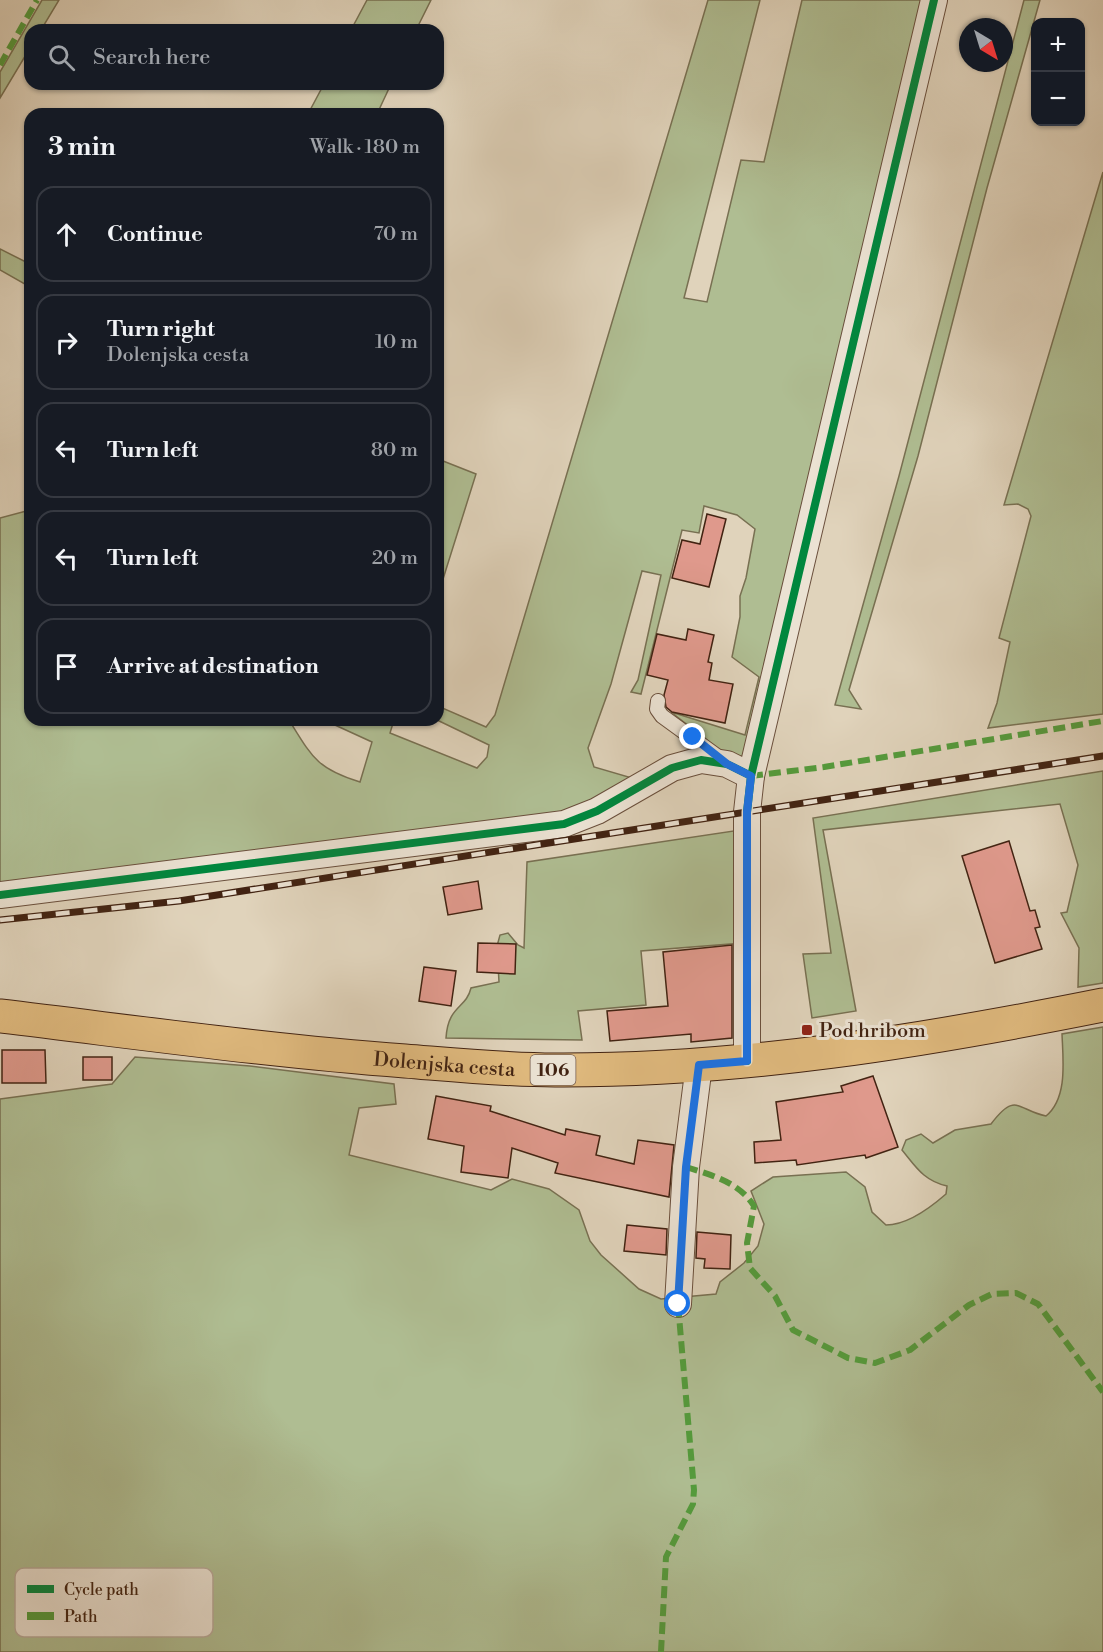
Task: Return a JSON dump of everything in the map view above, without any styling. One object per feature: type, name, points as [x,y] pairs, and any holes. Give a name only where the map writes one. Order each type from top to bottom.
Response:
[{"type":"main road","name":"Dolenjska cesta","points":[[0,1016],[313,1054],[554,1070],[747,1061],[960,1032],[1103,1005]]},
{"type":"street","points":[[747,1061],[747,812],[751,776],[934,0]]},
{"type":"street","points":[[0,895],[564,824],[597,811],[672,768],[701,760],[727,764],[751,776]]},
{"type":"street","points":[[678,1304],[686,1167],[699,1065]]},
{"type":"lane","points":[[658,701],[657,710],[662,716],[727,764]]},
{"type":"green space","points":[[42,0],[59,0],[45,24],[28,24]]},
{"type":"green space","points":[[367,0],[431,0],[419,24],[354,24]]},
{"type":"green space","points":[[708,0],[760,0],[684,298],[707,302],[741,160],[764,162],[802,0],[926,0],[747,753],[739,758],[726,755],[671,712],[745,735],[759,677],[732,657],[740,617],[740,596],[746,578],[755,529],[737,515],[704,506],[699,533],[682,530],[641,694],[631,692],[638,680],[661,575],[642,571],[611,684],[588,748],[594,767],[632,778],[622,786],[562,813],[0,886],[0,518],[24,512],[24,726],[293,726],[317,760],[334,772],[360,782],[372,742],[337,726],[392,726],[390,733],[477,768],[487,757],[489,745],[444,723],[444,709],[486,727],[495,715]]},
{"type":"green space","points":[[1024,0],[1040,0],[1035,18],[1031,18],[1031,32],[987,188],[918,456],[849,690],[861,709],[835,705],[899,476],[1005,72],[1013,72],[1013,42]]},
{"type":"green space","points":[[24,31],[24,58],[0,98],[0,72]]},
{"type":"green space","points":[[321,90],[388,90],[380,108],[311,108]]},
{"type":"green space","points":[[1103,172],[1103,714],[988,728],[997,703],[1010,642],[999,638],[1031,516],[1028,509],[1018,504],[1004,505]]},
{"type":"green space","points":[[0,249],[24,261],[24,284],[0,270]]},
{"type":"green space","points":[[444,461],[476,474],[444,576]]},
{"type":"green space","points":[[1103,771],[1103,983],[1078,987],[1079,948],[1061,913],[1067,912],[1078,865],[1060,804],[823,830],[856,1011],[812,1018],[803,954],[831,953],[813,818]]},
{"type":"green space","points":[[740,830],[743,943],[641,951],[646,1005],[578,1011],[582,1040],[446,1038],[447,1027],[453,1013],[469,995],[471,988],[499,982],[497,946],[500,935],[508,933],[518,945],[524,948],[527,862]]},
{"type":"green space","points":[[1103,1027],[1103,1652],[0,1652],[0,1099],[112,1084],[135,1057],[250,1066],[394,1084],[396,1104],[359,1108],[349,1155],[491,1190],[512,1179],[549,1189],[579,1210],[590,1241],[601,1255],[639,1289],[661,1299],[716,1294],[720,1282],[744,1263],[758,1246],[764,1224],[751,1191],[773,1177],[846,1172],[865,1187],[872,1212],[886,1225],[902,1222],[918,1215],[946,1194],[947,1186],[932,1181],[916,1168],[902,1150],[906,1140],[921,1134],[933,1143],[955,1130],[991,1124],[999,1114],[1012,1105],[1046,1116],[1058,1099],[1061,1089],[1062,1034]]},
{"type":"building","points":[[707,514],[726,519],[709,587],[672,578],[682,540],[700,544]]},
{"type":"building","points":[[688,629],[714,635],[708,662],[712,663],[709,680],[733,684],[725,723],[672,712],[666,707],[664,695],[668,680],[647,675],[657,634],[686,640]]},
{"type":"building","points":[[1009,841],[1030,911],[1035,910],[1040,927],[1035,928],[1042,949],[995,963],[962,856]]},
{"type":"building","points":[[478,881],[482,909],[448,915],[443,887]]},
{"type":"building","points":[[478,943],[516,944],[515,974],[477,972]]},
{"type":"building","points":[[732,945],[732,1038],[691,1042],[691,1034],[610,1041],[607,1011],[668,1006],[663,952]]},
{"type":"building","points":[[424,967],[456,971],[451,1006],[419,1001]]},
{"type":"building","points":[[2,1050],[45,1050],[46,1083],[2,1083]]},
{"type":"building","points":[[83,1057],[112,1057],[112,1080],[83,1080]]},
{"type":"building","points":[[873,1076],[898,1147],[866,1158],[865,1155],[797,1165],[796,1160],[755,1163],[754,1142],[781,1140],[776,1102],[843,1092],[841,1086]]},
{"type":"building","points":[[436,1096],[491,1106],[490,1111],[565,1135],[566,1129],[600,1136],[596,1155],[634,1164],[638,1140],[674,1145],[669,1197],[555,1173],[558,1163],[512,1148],[508,1178],[461,1172],[464,1146],[428,1139]]},
{"type":"building","points":[[627,1225],[667,1229],[666,1255],[624,1251]]},
{"type":"building","points":[[697,1232],[731,1235],[730,1269],[704,1268],[705,1259],[696,1258]]},
{"type":"railway","points":[[0,920],[179,901],[1103,756]]},
{"type":"marked path","points":[[0,65],[37,0]]},
{"type":"marked path","points":[[751,776],[824,767],[1103,721]]},
{"type":"marked path","points":[[686,1167],[732,1185],[741,1191],[754,1206],[747,1243],[750,1268],[775,1296],[793,1330],[848,1358],[875,1363],[910,1350],[969,1305],[992,1294],[1016,1293],[1038,1304],[1103,1392]]},
{"type":"marked path","points":[[661,1652],[666,1557],[693,1504],[694,1490],[678,1304]]},
{"type":"cycle path","points":[[747,1061],[747,812],[751,776],[934,0]]},
{"type":"cycle path","points":[[0,895],[564,824],[597,811],[672,768],[701,760],[727,764],[751,776]]},
{"type":"place","name":"Pod hribom","points":[[807,1030]]},
{"type":"route","points":[[678,1304],[688,1139],[699,1065],[747,1061],[747,812],[751,776],[727,764],[693,737]]}]
